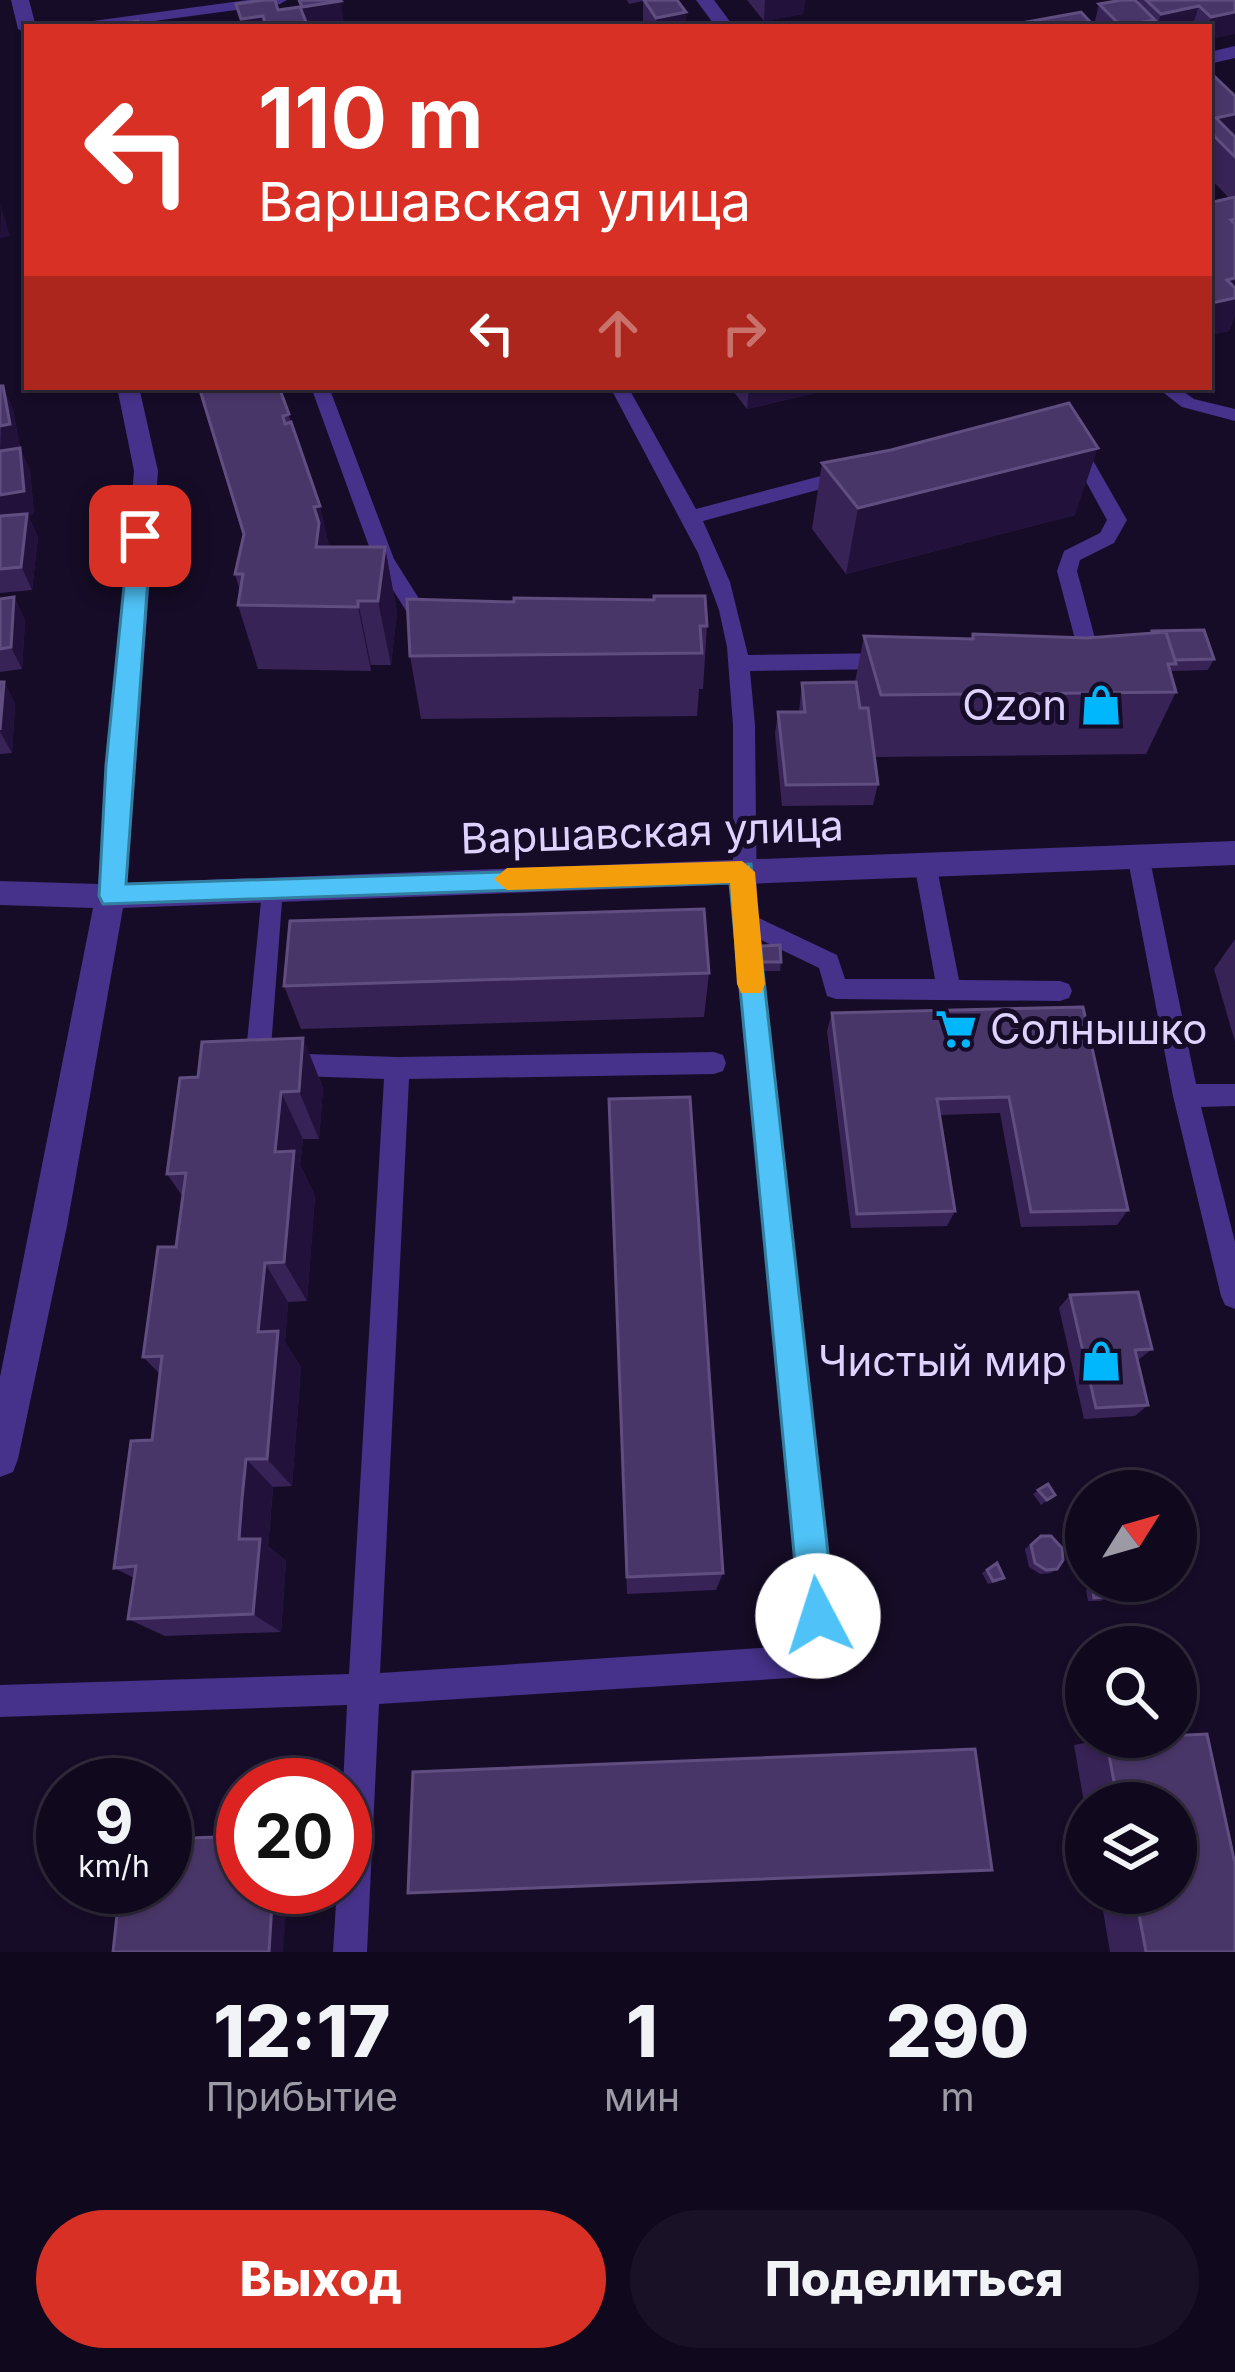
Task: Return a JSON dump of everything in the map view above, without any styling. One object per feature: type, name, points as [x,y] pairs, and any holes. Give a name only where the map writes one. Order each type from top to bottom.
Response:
[{"type":"street","points":[[0,1459],[112,896],[118,765],[146,472],[129,390]]},
{"type":"street","name":"Варшавская улица","points":[[0,893],[112,896],[1235,853]]},
{"type":"lane","points":[[100,24],[280,0]]},
{"type":"lane","points":[[321,390],[384,560],[417,612],[465,612]]},
{"type":"lane","points":[[0,1701],[367,1689],[806,1662],[821,1653],[745,922],[746,814],[737,663],[728,609],[689,518],[621,390]]},
{"type":"lane","points":[[1169,390],[1188,403],[1235,416]]},
{"type":"lane","points":[[1046,659],[1070,658],[1087,646],[1067,571],[1071,556],[1107,538],[1117,520],[1070,437]]},
{"type":"lane","points":[[689,518],[874,467]]},
{"type":"lane","points":[[705,609],[728,609]]},
{"type":"lane","points":[[737,663],[903,661]]},
{"type":"lane","points":[[1138,855],[1186,1096],[1235,1296]]},
{"type":"lane","points":[[925,863],[949,991]]},
{"type":"lane","points":[[271,888],[258,1052],[270,1064],[397,1068],[714,1063]]},
{"type":"lane","points":[[745,922],[829,962],[836,989],[1060,991]]},
{"type":"lane","points":[[350,1952],[397,1068]]},
{"type":"lane","points":[[1186,1096],[1235,1095]]},
{"type":"building","points":[[275,0],[278,10],[300,7],[306,22],[265,24],[263,16],[241,19],[236,4]]},
{"type":"building","points":[[299,0],[340,0],[341,1],[302,7]]},
{"type":"building","points":[[644,0],[677,0],[686,12],[656,18]]},
{"type":"building","points":[[1135,0],[1155,20],[1119,24],[1099,4]]},
{"type":"building","points":[[1146,0],[1235,0],[1235,12],[1211,17],[1199,6],[1161,14]]},
{"type":"building","points":[[1081,12],[1092,24],[1029,24]]},
{"type":"building","points":[[1212,75],[1235,96],[1235,114],[1216,118],[1235,137],[1235,157],[1212,134]]},
{"type":"building","points":[[1235,197],[1235,219],[1231,220],[1235,224],[1235,278],[1227,280],[1235,288],[1235,298],[1212,303],[1212,201]]},
{"type":"building","points":[[0,386],[10,424],[0,426]]},
{"type":"building","points":[[200,390],[280,390],[289,414],[283,416],[285,424],[291,422],[320,506],[314,507],[319,523],[316,547],[385,547],[378,601],[358,601],[358,607],[238,605],[243,574],[235,574],[244,534]]},
{"type":"building","points":[[1069,403],[1098,448],[858,508],[822,463],[891,450]]},
{"type":"building","points":[[20,448],[24,491],[0,495],[0,451]]},
{"type":"building","points":[[27,514],[21,567],[0,569],[0,516]]},
{"type":"building","points":[[654,596],[705,596],[702,653],[410,656],[407,599],[514,602],[514,598],[654,600]]},
{"type":"building","points":[[14,597],[11,647],[0,649],[0,599]]},
{"type":"building","points":[[1204,630],[1214,659],[1175,660],[1166,632],[1152,633],[1152,631]]},
{"type":"building","points":[[1166,632],[1176,664],[1168,664],[1176,692],[881,695],[864,636],[1087,638]]},
{"type":"building","points":[[0,682],[4,682],[0,730]]},
{"type":"building","points":[[856,682],[860,708],[868,708],[878,784],[786,785],[778,712],[805,712],[802,683]]},
{"type":"building","points":[[704,909],[709,973],[284,986],[290,921]]},
{"type":"building","points":[[780,945],[781,962],[762,962],[761,946]]},
{"type":"building","points":[[1083,1007],[1128,1210],[1031,1212],[1009,1097],[937,1099],[955,1211],[857,1214],[832,1013]]},
{"type":"building","points":[[303,1038],[299,1091],[281,1092],[275,1152],[294,1151],[284,1262],[265,1263],[258,1332],[278,1331],[267,1459],[246,1459],[242,1499],[239,1539],[260,1539],[253,1614],[128,1619],[136,1566],[114,1568],[131,1441],[152,1440],[162,1356],[143,1357],[158,1247],[176,1247],[186,1173],[167,1174],[180,1078],[198,1077],[202,1042]]},
{"type":"building","points":[[690,1097],[723,1573],[627,1577],[609,1099]]},
{"type":"building","name":"Чистый мир","points":[[1138,1292],[1152,1349],[1135,1350],[1148,1405],[1096,1408],[1070,1295]]},
{"type":"building","points":[[1048,1484],[1055,1495],[1047,1500],[1038,1490]]},
{"type":"building","points":[[1041,1536],[1051,1536],[1062,1548],[1063,1560],[1057,1569],[1046,1570],[1035,1563],[1031,1545]]},
{"type":"building","points":[[997,1563],[1004,1578],[993,1581],[987,1570]]},
{"type":"building","points":[[1197,1734],[1207,1734],[1235,1864],[1235,1952],[1146,1952],[1139,1914],[1197,1914],[1197,1782],[1114,1782],[1110,1758],[1197,1758]]},
{"type":"building","points":[[975,1749],[992,1870],[408,1893],[413,1772]]},
{"type":"building","points":[[216,1837],[216,1914],[271,1914],[269,1952],[113,1952],[117,1914],[192,1914],[192,1838]]},
{"type":"slow traffic","points":[[507,879],[742,872],[751,984]]},
{"type":"place","name":"Ozon","points":[[1101,705]]},
{"type":"place","name":"Солнышко","points":[[956,1029]]},
{"type":"place","name":"Чистый мир","points":[[1101,1361]]},
{"type":"route","points":[[140,536],[118,765],[112,896],[742,872],[818,1616]]}]
